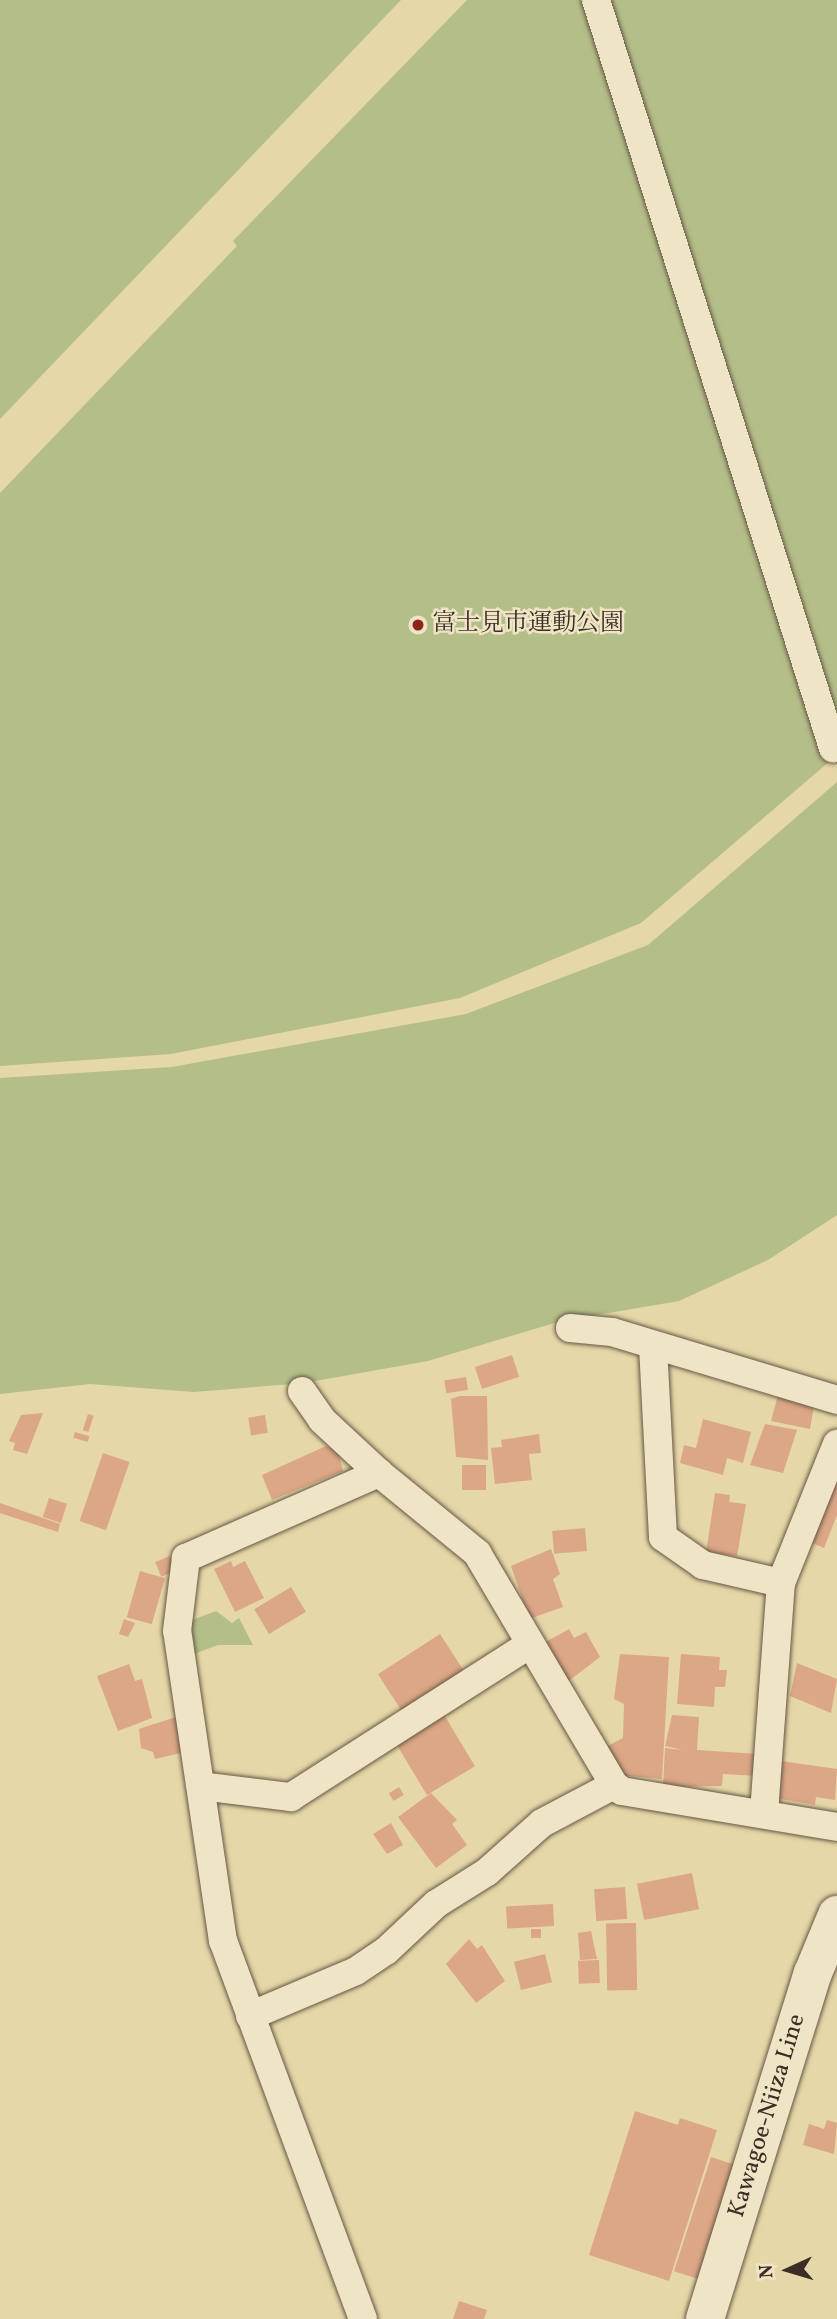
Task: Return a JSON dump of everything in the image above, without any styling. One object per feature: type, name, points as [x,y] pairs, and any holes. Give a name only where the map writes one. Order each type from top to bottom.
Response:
[{"type":"main road","name":"Kawagoe-Niiza Line","points":[[712,2317],[825,1976],[837,1915]]},
{"type":"street","points":[[596,0],[833,748]]},
{"type":"street","points":[[570,1328],[612,1332],[837,1400]]},
{"type":"street","points":[[653,1346],[663,1537],[703,1564],[781,1583]]},
{"type":"street","points":[[302,1391],[322,1420],[379,1473],[477,1553],[614,1786],[622,1791],[837,1827]]},
{"type":"street","points":[[765,1813],[781,1583],[837,1444]]},
{"type":"street","points":[[363,2319],[223,1941],[177,1631],[186,1558],[379,1473]]},
{"type":"street","points":[[201,1786],[291,1797],[530,1644]]},
{"type":"street","points":[[250,2015],[356,1971],[386,1951],[436,1904],[487,1872],[542,1823],[614,1786]]},
{"type":"green space","points":[[0,0],[401,0],[0,419]]},
{"type":"green space","name":"富士見市運動公園","points":[[467,0],[837,0],[837,755],[641,923],[460,998],[171,1054],[0,1066],[0,493],[237,246],[233,241]]},
{"type":"green space","points":[[837,782],[837,1215],[768,1260],[679,1301],[561,1321],[428,1361],[304,1383],[194,1392],[90,1384],[0,1394],[0,1078],[172,1067],[466,1014],[648,945]]},
{"type":"green space","points":[[216,1611],[232,1623],[239,1618],[253,1645],[218,1645],[186,1657],[184,1623]]},
{"type":"building","points":[[512,1355],[519,1377],[482,1389],[475,1367]]},
{"type":"building","points":[[466,1377],[468,1390],[446,1393],[444,1380]]},
{"type":"building","points":[[778,1395],[814,1406],[810,1429],[771,1421]]},
{"type":"building","points":[[459,1396],[487,1396],[488,1460],[456,1457],[451,1399]]},
{"type":"building","points":[[43,1413],[27,1454],[13,1450],[15,1443],[9,1441],[21,1415]]},
{"type":"building","points":[[88,1414],[94,1416],[88,1432],[83,1430]]},
{"type":"building","points":[[265,1415],[268,1433],[251,1435],[248,1418]]},
{"type":"building","points":[[703,1419],[751,1432],[743,1463],[727,1458],[723,1475],[680,1463],[684,1445],[696,1448]]},
{"type":"building","points":[[765,1424],[797,1430],[783,1473],[750,1465]]},
{"type":"building","points":[[75,1432],[89,1436],[88,1442],[73,1438]]},
{"type":"building","points":[[539,1434],[541,1453],[529,1454],[532,1480],[495,1484],[491,1448],[502,1447],[501,1440]]},
{"type":"building","points":[[326,1446],[338,1451],[343,1471],[272,1500],[262,1475]]},
{"type":"building","points":[[103,1453],[129,1462],[106,1530],[80,1521]]},
{"type":"building","points":[[462,1465],[486,1465],[486,1490],[462,1490]]},
{"type":"building","points":[[837,1477],[837,1515],[824,1548],[805,1540]]},
{"type":"building","points":[[715,1493],[730,1495],[729,1502],[746,1504],[737,1556],[706,1553]]},
{"type":"building","points":[[49,1498],[67,1504],[61,1523],[43,1517]]},
{"type":"building","points":[[0,1503],[60,1524],[58,1532],[0,1513]]},
{"type":"building","points":[[585,1528],[587,1551],[554,1554],[552,1531]]},
{"type":"building","points":[[551,1549],[560,1574],[553,1579],[563,1607],[529,1619],[511,1566]]},
{"type":"building","points":[[170,1556],[176,1571],[161,1577],[155,1562]]},
{"type":"building","points":[[231,1561],[233,1567],[245,1561],[264,1598],[235,1612],[214,1569]]},
{"type":"building","points":[[140,1571],[165,1578],[152,1624],[127,1617]]},
{"type":"building","points":[[291,1587],[306,1612],[269,1634],[254,1609]]},
{"type":"building","points":[[124,1619],[135,1623],[128,1637],[119,1634]]},
{"type":"building","points":[[569,1629],[574,1638],[586,1632],[600,1657],[566,1683],[542,1644]]},
{"type":"building","points":[[440,1634],[464,1671],[402,1711],[378,1674]]},
{"type":"building","points":[[620,1654],[669,1657],[662,1779],[618,1775],[613,1765],[608,1746],[623,1738],[624,1704],[614,1699]]},
{"type":"building","points":[[681,1654],[720,1657],[719,1670],[727,1670],[725,1687],[715,1687],[714,1707],[677,1704]]},
{"type":"building","points":[[797,1663],[837,1679],[831,1713],[790,1696]]},
{"type":"building","points":[[129,1664],[135,1681],[142,1679],[152,1718],[118,1731],[97,1676]]},
{"type":"building","points":[[443,1713],[475,1766],[427,1795],[395,1742]]},
{"type":"building","points":[[672,1715],[699,1717],[697,1750],[758,1754],[757,1776],[723,1774],[722,1786],[663,1787],[665,1748],[683,1750],[665,1746]]},
{"type":"building","points":[[176,1717],[185,1752],[155,1759],[153,1752],[141,1748],[139,1729]]},
{"type":"building","points":[[781,1761],[837,1769],[835,1800],[816,1797],[815,1805],[775,1798]]},
{"type":"building","points":[[399,1787],[404,1795],[394,1801],[389,1793]]},
{"type":"building","points":[[431,1793],[457,1820],[452,1824],[467,1845],[436,1868],[398,1817]]},
{"type":"building","points":[[391,1823],[403,1845],[387,1854],[373,1834]]},
{"type":"building","points":[[692,1873],[699,1909],[644,1920],[637,1884]]},
{"type":"building","points":[[625,1887],[627,1919],[596,1921],[594,1889]]},
{"type":"building","points":[[553,1904],[554,1926],[507,1928],[506,1906]]},
{"type":"building","points":[[636,1923],[637,1990],[607,1991],[606,1924]]},
{"type":"building","points":[[531,1929],[541,1929],[541,1938],[531,1938]]},
{"type":"building","points":[[591,1931],[597,1959],[580,1960],[578,1933]]},
{"type":"building","points":[[469,1939],[477,1949],[482,1945],[505,1981],[476,2003],[446,1964]]},
{"type":"building","points":[[545,1954],[552,1982],[521,1990],[514,1962]]},
{"type":"building","points":[[599,1960],[600,1983],[579,1984],[578,1961]]},
{"type":"building","points":[[635,2111],[678,2125],[680,2118],[717,2130],[669,2281],[589,2255]]},
{"type":"building","points":[[827,2120],[837,2123],[834,2154],[803,2145],[809,2124],[824,2129]]},
{"type":"building","points":[[711,2157],[735,2165],[698,2279],[674,2271]]},
{"type":"building","points":[[459,2301],[487,2310],[484,2319],[453,2319]]},
{"type":"place","name":"富士見市運動公園","points":[[418,625]]}]
